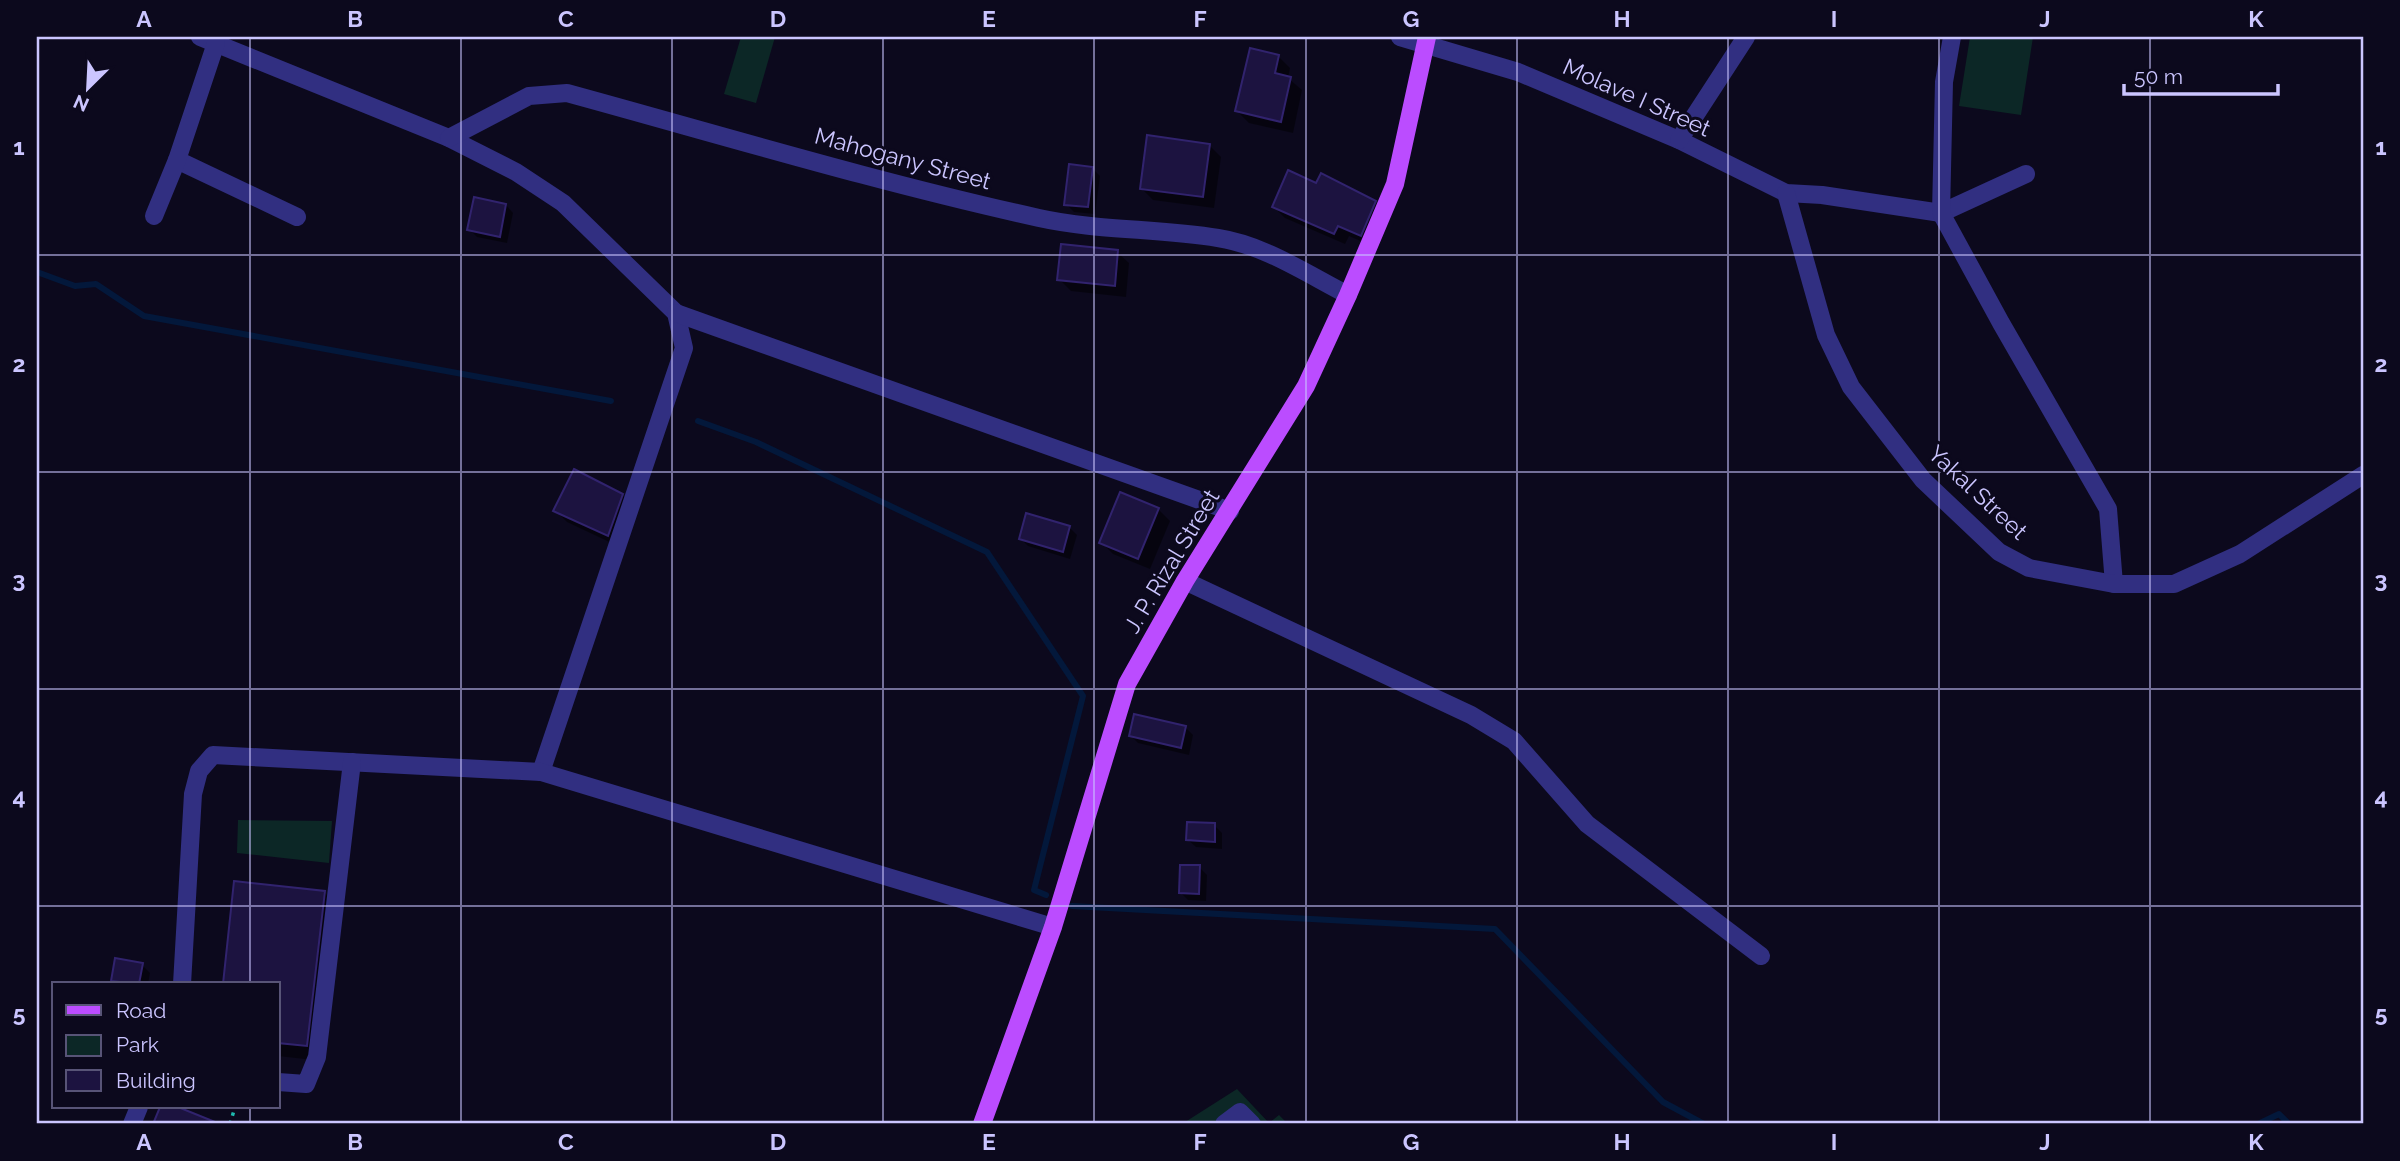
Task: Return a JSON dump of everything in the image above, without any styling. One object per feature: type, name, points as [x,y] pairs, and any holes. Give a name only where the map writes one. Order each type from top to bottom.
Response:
[{"type":"main road","name":"J. P. Rizal Street","points":[[982,1124],[1053,927],[1127,684],[1185,581],[1306,386],[1395,184],[1426,40]]},
{"type":"street","name":"Molave I Street","points":[[1400,37],[1426,40],[1518,72],[1679,140],[1786,193]]},
{"type":"street","points":[[1679,140],[1746,37]]},
{"type":"street","points":[[1952,37],[1944,82],[1941,214],[2108,509],[2114,584]]},
{"type":"street","points":[[154,216],[177,160],[208,40],[449,138],[516,172],[563,203],[676,313],[1230,511]]},
{"type":"street","name":"Mahogany Street","points":[[449,138],[529,96],[567,93],[930,192],[1042,219],[1128,231],[1219,238],[1260,250],[1348,295]]},
{"type":"street","points":[[177,160],[297,217]]},
{"type":"street","points":[[1786,193],[1822,195],[1941,214],[2026,174]]},
{"type":"street","name":"Yakal Street","points":[[1786,193],[1826,335],[1852,387],[1923,480],[1999,552],[2029,568],[2114,584],[2174,584],[2240,555],[2363,475]]},
{"type":"street","points":[[541,772],[684,348],[676,313]]},
{"type":"street","points":[[1185,581],[1471,715],[1514,741],[1587,824],[1761,956]]},
{"type":"street","points":[[183,982],[193,794],[199,771],[213,755],[541,772],[1053,927]]},
{"type":"street","points":[[280,1082],[306,1084],[317,1057],[352,762]]},
{"type":"street","points":[[1224,1124],[1240,1112],[1252,1124]]},
{"type":"green space","points":[[741,37],[775,37],[756,103],[724,94]]},
{"type":"green space","points":[[1970,37],[2033,37],[2021,115],[1959,106]]},
{"type":"green space","points":[[238,820],[332,821],[329,863],[237,853]]},
{"type":"green space","points":[[1237,1089],[1269,1123],[1279,1115],[1288,1124],[1182,1124]]},
{"type":"building","points":[[1250,48],[1279,55],[1275,73],[1291,77],[1281,122],[1235,111]]},
{"type":"building","points":[[1147,135],[1210,144],[1203,197],[1140,189]]},
{"type":"building","points":[[1069,164],[1093,167],[1088,207],[1064,205]]},
{"type":"building","points":[[1288,170],[1316,183],[1321,173],[1376,201],[1361,236],[1338,226],[1334,234],[1272,207]]},
{"type":"building","points":[[474,197],[506,204],[500,237],[467,230]]},
{"type":"building","points":[[1061,244],[1118,250],[1115,286],[1057,280]]},
{"type":"building","points":[[574,469],[623,494],[608,536],[553,511]]},
{"type":"building","points":[[1120,492],[1159,508],[1138,559],[1099,543]]},
{"type":"building","points":[[1026,513],[1070,526],[1063,552],[1019,539]]},
{"type":"building","points":[[1134,714],[1186,726],[1181,748],[1129,736]]},
{"type":"building","points":[[1187,822],[1215,823],[1215,842],[1186,840]]},
{"type":"building","points":[[1180,865],[1200,865],[1199,894],[1179,893]]},
{"type":"building","points":[[234,881],[325,891],[307,1046],[280,1043],[280,982],[223,982]]},
{"type":"building","points":[[115,958],[143,963],[139,982],[111,981]]},
{"type":"building","points":[[160,1108],[180,1108],[220,1124],[153,1124]]},
{"type":"waterway","points":[[37,272],[75,286],[96,284],[144,316],[611,401]]},
{"type":"waterway","points":[[698,421],[756,442],[987,552],[1083,696],[1034,890],[1046,895]]},
{"type":"waterway","points":[[1072,906],[1495,929],[1663,1102],[1704,1124]]},
{"type":"waterway","points":[[2258,1124],[2279,1114],[2289,1124]]}]
